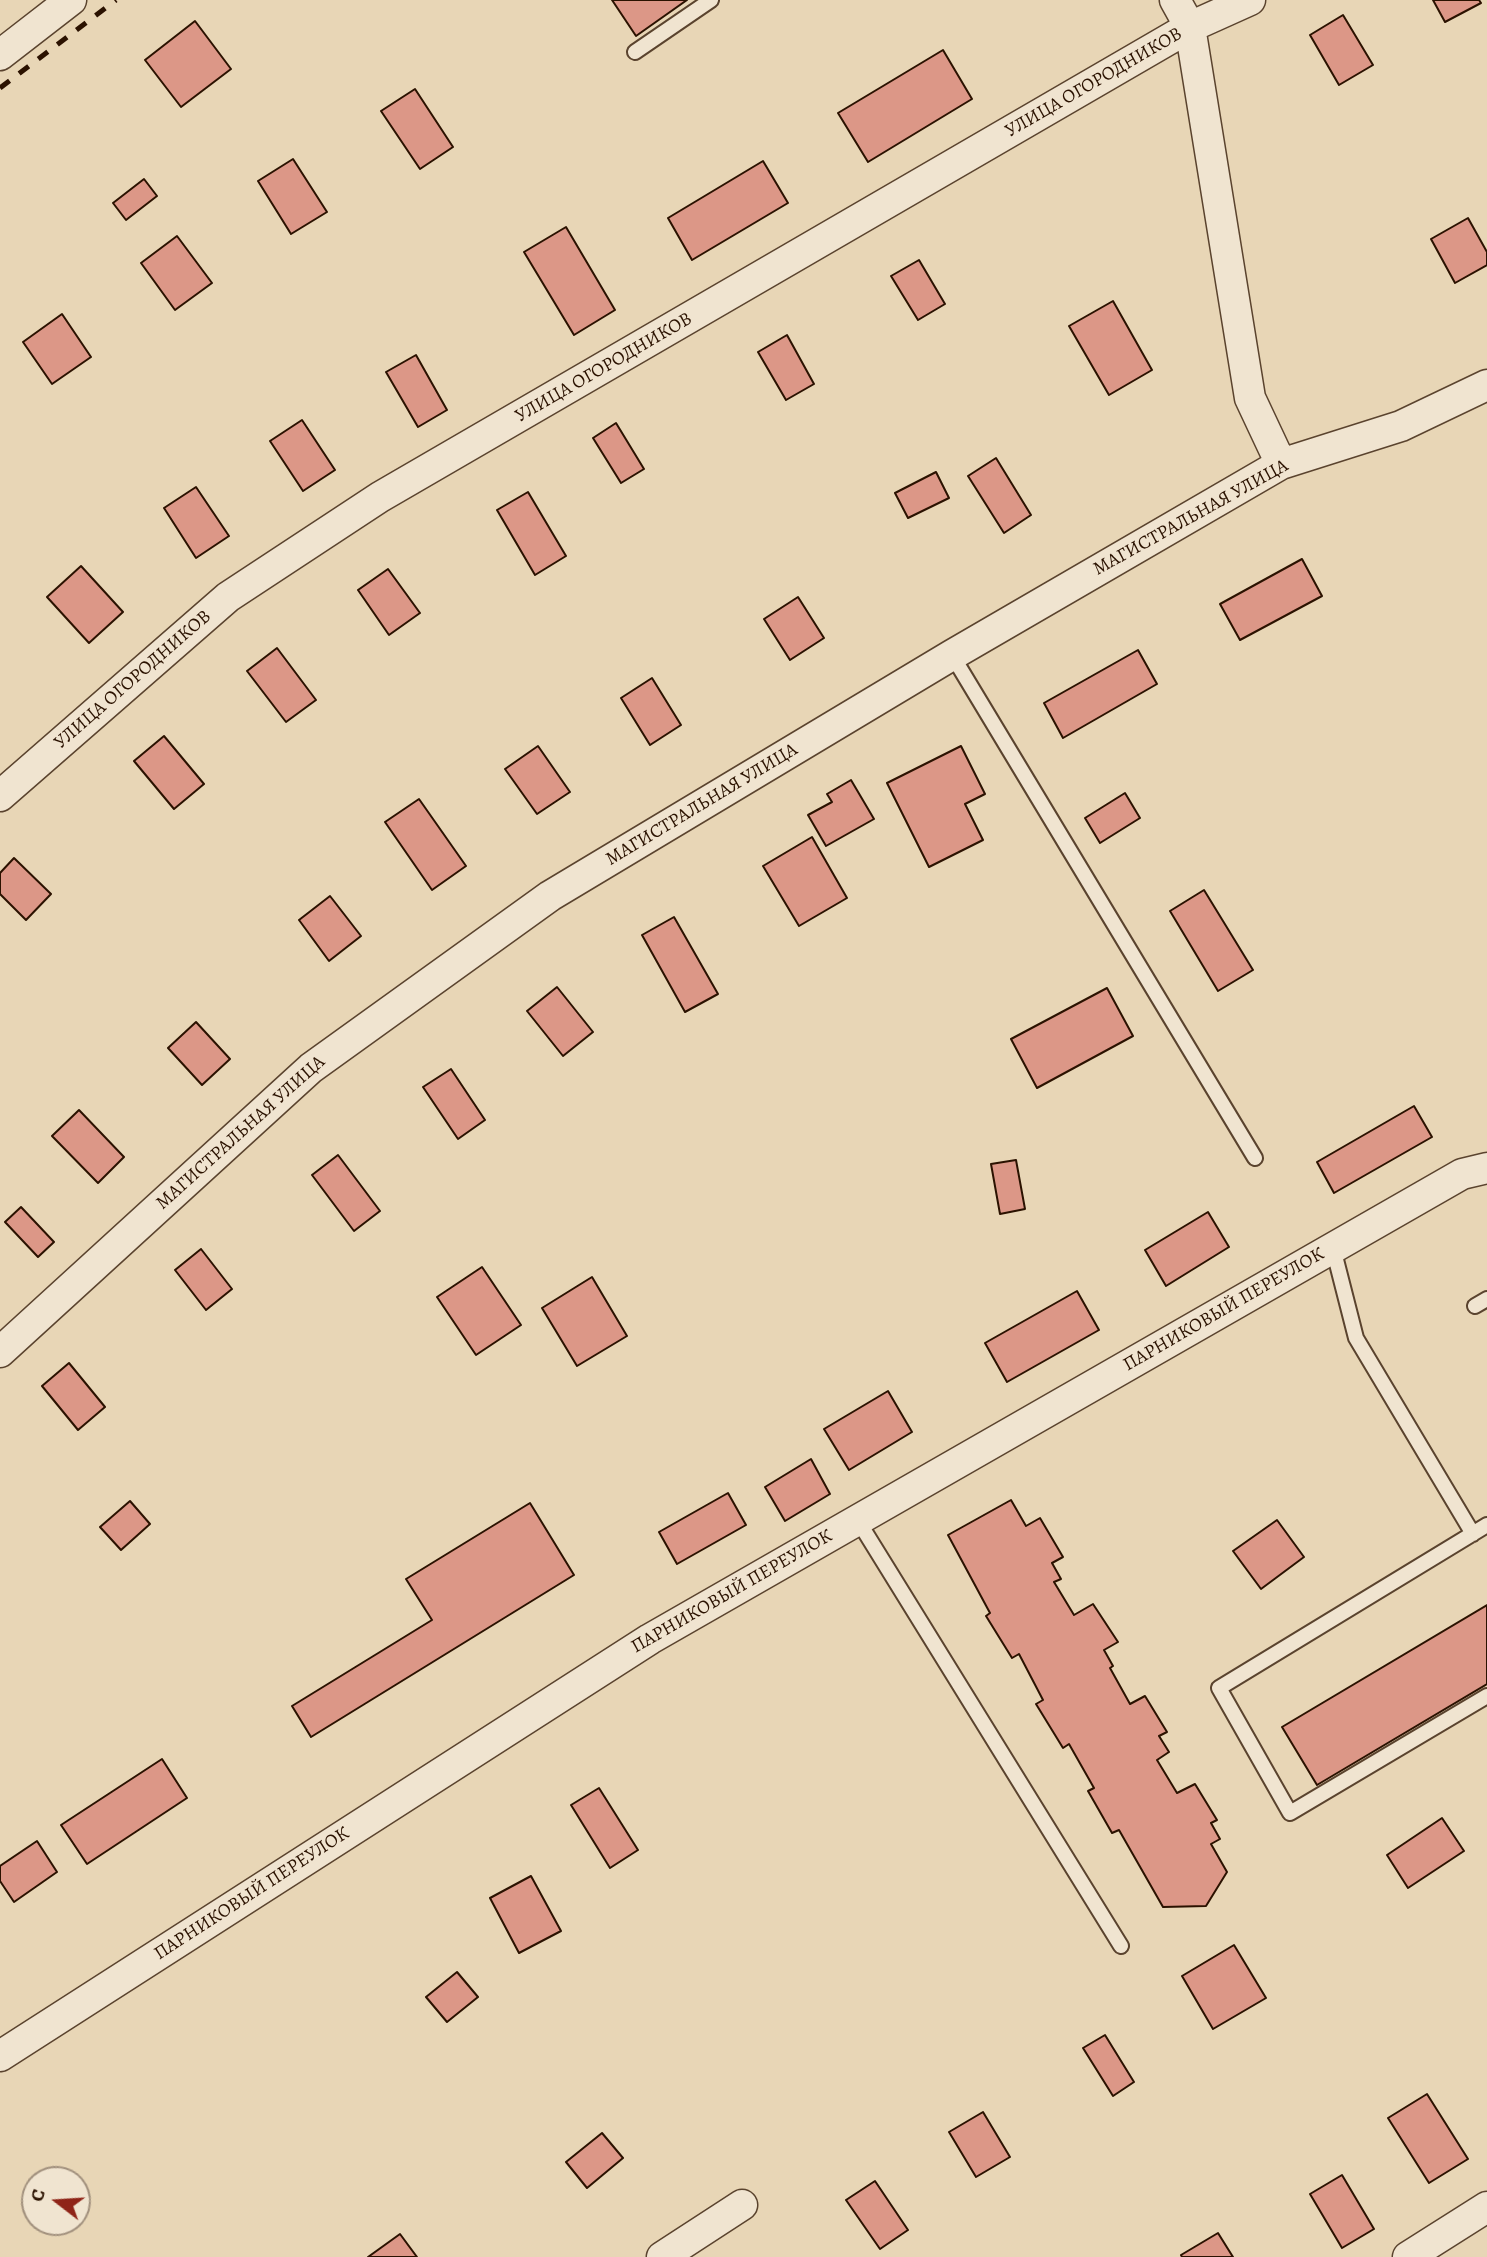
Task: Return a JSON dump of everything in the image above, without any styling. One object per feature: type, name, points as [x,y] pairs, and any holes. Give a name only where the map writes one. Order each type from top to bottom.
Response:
[{"type":"street","points":[[0,55],[71,0]]},
{"type":"street","points":[[1175,0],[1190,27],[1250,398],[1281,464]]},
{"type":"street","name":"УЛИЦА ОГОРОДНИКОВ","points":[[0,796],[228,597],[380,497],[1190,27],[1250,0]]},
{"type":"street","name":"МАГИСТРАЛЬНАЯ УЛИЦА","points":[[0,1352],[311,1068],[550,896],[952,655],[1281,464],[1401,426],[1487,385]]},
{"type":"street","name":"ПАРНИКОВЫЙ ПЕРЕУЛОК","points":[[0,2056],[650,1639],[1462,1174],[1487,1168]]},
{"type":"street","points":[[662,2257],[742,2205]]},
{"type":"street","points":[[1408,2257],[1487,2207]]},
{"type":"lane","points":[[635,52],[711,0]]},
{"type":"lane","points":[[952,655],[1255,1158]]},
{"type":"lane","points":[[1334,1248],[1356,1338],[1473,1534]]},
{"type":"lane","points":[[857,1519],[1121,1946]]},
{"type":"lane","points":[[1485,1701],[1290,1813],[1219,1688],[1487,1525]]},
{"type":"building","points":[[612,0],[687,0],[636,36]]},
{"type":"building","points":[[1433,0],[1479,0],[1481,3],[1445,22]]},
{"type":"building","points":[[1343,15],[1373,65],[1339,85],[1310,35]]},
{"type":"building","points":[[195,21],[231,69],[181,107],[145,60]]},
{"type":"building","points":[[943,50],[972,99],[868,162],[838,113]]},
{"type":"building","points":[[415,89],[453,147],[420,169],[381,111]]},
{"type":"building","points":[[293,159],[327,212],[291,234],[258,181]]},
{"type":"building","points":[[763,161],[788,203],[692,260],[668,218]]},
{"type":"building","points":[[144,179],[157,196],[126,220],[113,203]]},
{"type":"building","points":[[1468,218],[1487,252],[1487,265],[1455,283],[1431,239]]},
{"type":"building","points":[[566,227],[615,310],[574,335],[524,252]]},
{"type":"building","points":[[177,236],[212,283],[175,310],[141,263]]},
{"type":"building","points":[[919,260],[945,304],[918,320],[891,276]]},
{"type":"building","points":[[1113,301],[1152,370],[1109,395],[1069,326]]},
{"type":"building","points":[[62,314],[91,357],[52,384],[23,342]]},
{"type":"building","points":[[787,335],[814,384],[786,400],[758,352]]},
{"type":"building","points":[[416,355],[447,410],[418,427],[386,372]]},
{"type":"building","points":[[302,420],[335,470],[303,491],[270,441]]},
{"type":"building","points":[[616,423],[644,469],[621,483],[593,438]]},
{"type":"building","points":[[996,458],[1031,515],[1004,533],[968,476]]},
{"type":"building","points":[[936,472],[949,498],[908,518],[895,493]]},
{"type":"building","points":[[196,487],[229,536],[196,558],[164,508]]},
{"type":"building","points":[[528,492],[566,556],[535,575],[497,510]]},
{"type":"building","points":[[1302,559],[1322,596],[1240,640],[1220,604]]},
{"type":"building","points":[[81,566],[123,612],[89,643],[47,597]]},
{"type":"building","points":[[388,569],[420,613],[389,635],[358,590]]},
{"type":"building","points":[[798,597],[824,638],[790,660],[764,619]]},
{"type":"building","points":[[277,648],[316,700],[286,722],[247,671]]},
{"type":"building","points":[[1138,650],[1157,684],[1063,738],[1044,703]]},
{"type":"building","points":[[652,678],[681,725],[650,745],[621,698]]},
{"type":"building","points":[[164,736],[204,784],[174,809],[134,761]]},
{"type":"building","points":[[538,746],[570,792],[537,814],[505,769]]},
{"type":"building","points":[[961,746],[985,794],[965,804],[983,840],[929,867],[887,783]]},
{"type":"building","points":[[851,780],[874,819],[826,846],[808,815],[832,802],[827,794]]},
{"type":"building","points":[[1125,793],[1140,818],[1100,843],[1085,818]]},
{"type":"building","points":[[419,799],[466,866],[432,890],[385,822]]},
{"type":"building","points":[[812,837],[847,898],[799,926],[763,866]]},
{"type":"building","points":[[14,858],[51,894],[26,920],[0,894],[0,873]]},
{"type":"building","points":[[1204,890],[1253,970],[1218,991],[1170,911]]},
{"type":"building","points":[[330,896],[361,936],[329,961],[299,920]]},
{"type":"building","points":[[674,917],[718,994],[685,1012],[642,935]]},
{"type":"building","points":[[557,987],[593,1032],[563,1056],[527,1011]]},
{"type":"building","points":[[1107,988],[1133,1036],[1037,1088],[1011,1039]]},
{"type":"building","points":[[196,1022],[230,1059],[202,1085],[168,1048]]},
{"type":"building","points":[[451,1069],[485,1120],[458,1139],[423,1087]]},
{"type":"building","points":[[1414,1106],[1432,1137],[1334,1193],[1317,1162]]},
{"type":"building","points":[[79,1110],[124,1157],[98,1183],[52,1136]]},
{"type":"building","points":[[338,1155],[380,1211],[354,1231],[312,1175]]},
{"type":"building","points":[[1016,1160],[1025,1209],[1000,1214],[991,1164]]},
{"type":"building","points":[[21,1207],[54,1242],[38,1257],[5,1222]]},
{"type":"building","points":[[1208,1212],[1229,1247],[1166,1286],[1145,1250]]},
{"type":"building","points":[[201,1249],[232,1289],[206,1310],[175,1270]]},
{"type":"building","points":[[482,1267],[521,1325],[476,1355],[437,1297]]},
{"type":"building","points":[[592,1277],[627,1336],[577,1366],[542,1308]]},
{"type":"building","points":[[1077,1291],[1099,1330],[1007,1382],[985,1343]]},
{"type":"building","points":[[69,1363],[105,1407],[78,1430],[42,1386]]},
{"type":"building","points":[[888,1391],[912,1432],[849,1470],[824,1429]]},
{"type":"building","points":[[811,1459],[830,1494],[785,1521],[765,1487]]},
{"type":"building","points":[[728,1493],[746,1525],[677,1564],[659,1532]]},
{"type":"building","points":[[1011,1500],[1026,1526],[1040,1518],[1063,1557],[1052,1563],[1061,1579],[1054,1582],[1074,1615],[1093,1604],[1118,1642],[1104,1650],[1113,1666],[1110,1668],[1130,1704],[1145,1696],[1167,1732],[1159,1736],[1169,1752],[1157,1760],[1177,1793],[1195,1784],[1217,1820],[1211,1823],[1220,1839],[1211,1844],[1227,1872],[1206,1906],[1163,1907],[1119,1830],[1112,1833],[1088,1791],[1094,1788],[1069,1744],[1063,1748],[1036,1704],[1043,1700],[1019,1654],[1012,1658],[986,1616],[990,1613],[948,1535]]},
{"type":"building","points":[[130,1501],[150,1524],[121,1550],[100,1527]]},
{"type":"building","points":[[530,1503],[574,1575],[311,1737],[292,1706],[432,1620],[406,1579]]},
{"type":"building","points":[[1277,1520],[1304,1557],[1261,1589],[1233,1551]]},
{"type":"building","points":[[1487,1605],[1487,1684],[1317,1785],[1282,1727]]},
{"type":"building","points":[[162,1759],[187,1798],[87,1864],[61,1825]]},
{"type":"building","points":[[599,1788],[638,1850],[610,1868],[571,1805]]},
{"type":"building","points":[[1442,1818],[1464,1851],[1408,1888],[1387,1855]]},
{"type":"building","points":[[37,1841],[57,1872],[14,1902],[0,1881],[0,1866]]},
{"type":"building","points":[[531,1876],[561,1931],[519,1953],[490,1898]]},
{"type":"building","points":[[1234,1945],[1266,1998],[1213,2029],[1182,1976]]},
{"type":"building","points":[[457,1972],[478,1997],[447,2022],[426,1997]]},
{"type":"building","points":[[1105,2035],[1134,2082],[1113,2096],[1083,2048]]},
{"type":"building","points":[[1427,2094],[1468,2159],[1429,2183],[1388,2118]]},
{"type":"building","points":[[983,2112],[1010,2157],[976,2177],[949,2132]]},
{"type":"building","points":[[602,2133],[623,2158],[587,2188],[566,2162]]},
{"type":"building","points":[[1342,2175],[1374,2229],[1342,2248],[1310,2194]]},
{"type":"building","points":[[875,2181],[908,2230],[880,2249],[846,2200]]},
{"type":"building","points":[[1218,2233],[1233,2257],[1182,2257],[1181,2255]]},
{"type":"building","points":[[400,2234],[417,2257],[368,2257]]},
{"type":"railway","points":[[0,88],[116,0]]}]
